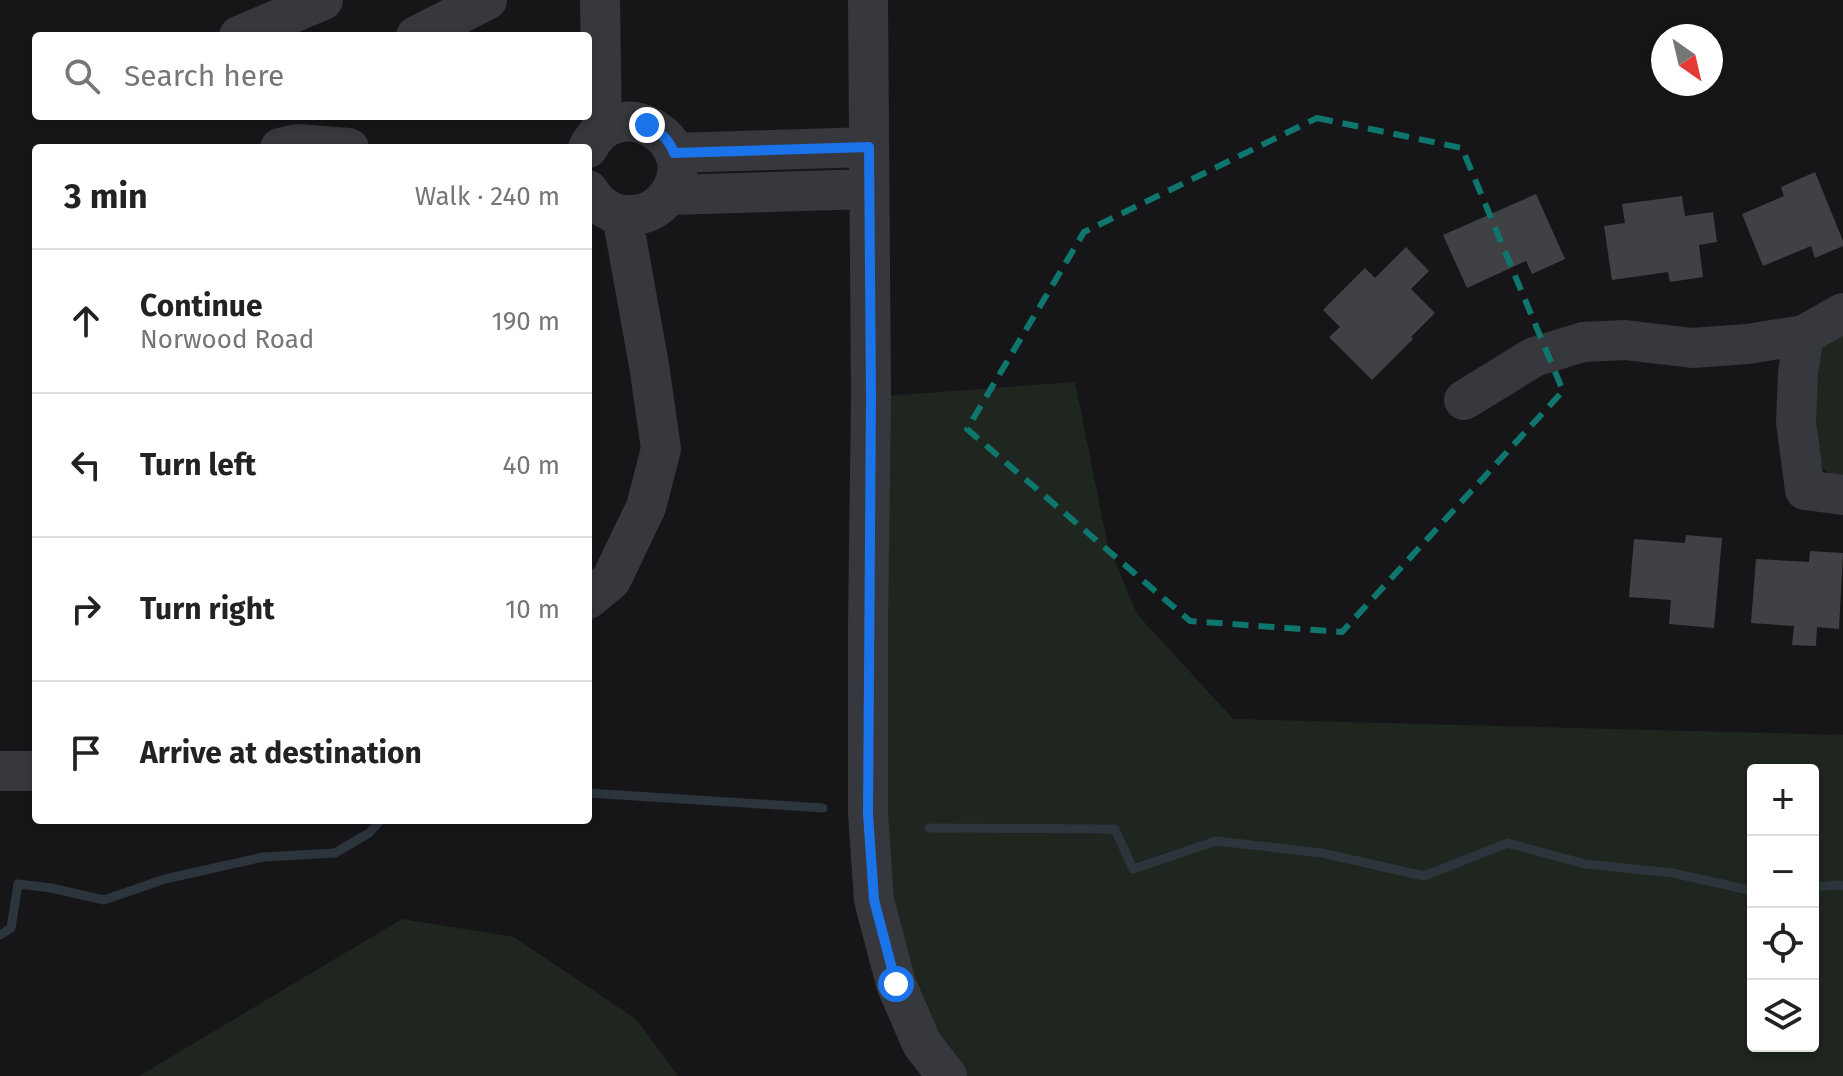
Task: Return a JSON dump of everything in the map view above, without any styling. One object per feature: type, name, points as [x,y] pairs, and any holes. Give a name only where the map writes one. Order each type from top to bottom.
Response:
[{"type":"street","points":[[248,32],[323,0]]},
{"type":"street","points":[[424,32],[487,0]]},
{"type":"street","points":[[595,139],[600,0]]},
{"type":"street","points":[[868,0],[871,397],[868,814],[874,900],[896,984],[922,1044],[947,1076]]},
{"type":"street","points":[[592,197],[607,210],[622,215],[637,215],[652,210],[664,201],[673,188],[677,174],[670,144],[660,132],[647,125],[633,121],[617,123],[595,139]]},
{"type":"street","points":[[674,153],[869,147]]},
{"type":"street","points":[[668,195],[869,189]]},
{"type":"street","points":[[592,596],[611,580],[646,507],[661,449],[622,215]]},
{"type":"street","points":[[1464,400],[1534,357],[1583,342],[1625,340],[1692,348],[1748,344],[1804,335],[1843,313]]},
{"type":"street","points":[[1804,335],[1798,373],[1796,422],[1824,492]]},
{"type":"street","points":[[0,771],[32,771]]},
{"type":"highlighted area","points":[[1317,118],[1462,148],[1563,391],[1342,632],[1190,621],[967,429],[1084,232]]},
{"type":"shaded area","points":[[1843,333],[1843,478],[1833,477],[1821,466],[1812,390],[1813,375],[1823,347]]},
{"type":"shaded area","points":[[1075,382],[1107,542],[1137,614],[1233,719],[1843,735],[1843,1076],[947,1076],[874,900],[871,397]]},
{"type":"shaded area","points":[[402,919],[514,937],[637,1020],[678,1076],[139,1076]]},
{"type":"building","points":[[1815,172],[1843,246],[1815,258],[1811,246],[1763,266],[1742,214],[1784,196],[1781,187]]},
{"type":"building","points":[[1536,194],[1565,259],[1532,274],[1526,261],[1467,288],[1443,235]]},
{"type":"building","points":[[1682,196],[1685,216],[1713,212],[1717,242],[1699,245],[1703,277],[1670,282],[1668,272],[1612,280],[1604,226],[1625,223],[1622,204]]},
{"type":"building","points":[[1406,247],[1429,271],[1411,289],[1435,313],[1372,380],[1329,337],[1340,327],[1323,310],[1365,268],[1375,278]]},
{"type":"building","points":[[1686,535],[1722,538],[1714,628],[1669,624],[1671,600],[1629,597],[1634,539],[1685,543]]},
{"type":"building","points":[[1810,551],[1843,553],[1839,629],[1817,627],[1816,646],[1792,645],[1794,626],[1751,623],[1756,559],[1809,562]]},
{"type":"waterway","points":[[592,793],[823,808]]},
{"type":"waterway","points":[[0,935],[11,928],[18,884],[104,900],[165,879],[263,857],[335,853],[369,833],[377,824]]},
{"type":"waterway","points":[[929,828],[1115,829],[1133,869],[1216,841],[1322,853],[1424,876],[1508,843],[1585,864],[1673,873],[1747,890]]},
{"type":"waterway","points":[[1819,887],[1843,886]]},
{"type":"route","points":[[647,125],[660,132],[674,153],[869,147],[868,814],[874,900],[896,984]]}]
